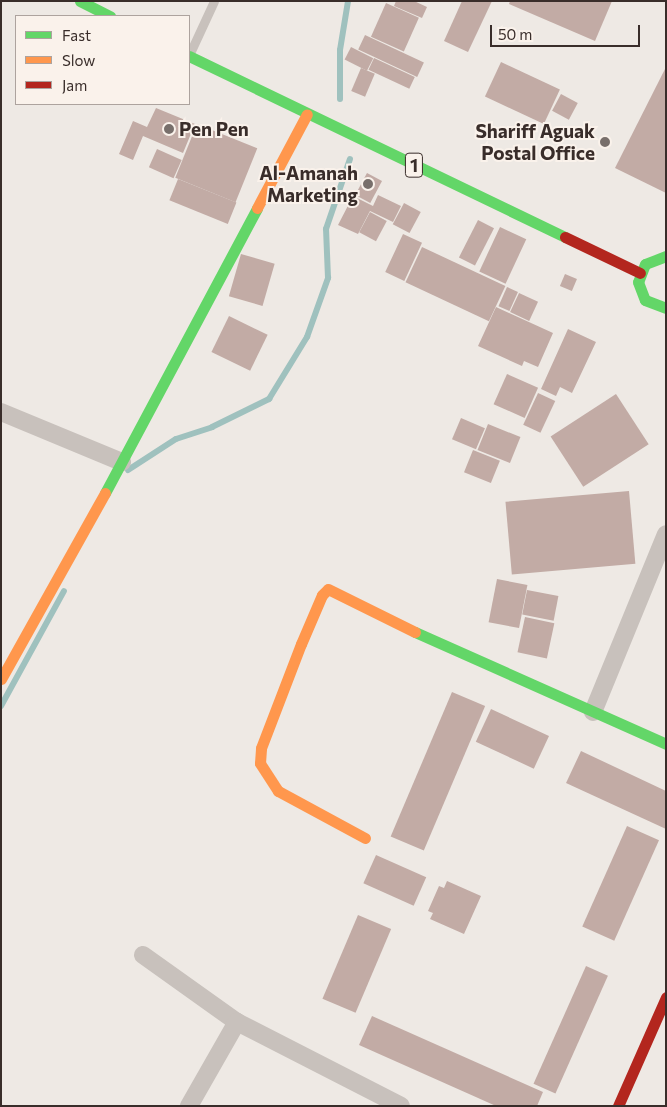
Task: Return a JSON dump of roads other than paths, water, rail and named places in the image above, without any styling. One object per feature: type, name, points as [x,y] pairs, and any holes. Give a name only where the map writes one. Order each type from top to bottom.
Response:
[{"type":"main road","points":[[80,1],[108,15]]},
{"type":"main road","name":"1","points":[[190,56],[640,273]]},
{"type":"main road","points":[[1,679],[122,462],[307,114]]},
{"type":"main road","points":[[666,256],[649,260],[640,273],[638,282],[642,296],[653,306],[666,308]]},
{"type":"main road","points":[[365,838],[290,800],[278,791],[260,763],[261,748],[325,590],[328,589],[452,650],[666,744]]},
{"type":"main road","points":[[618,1106],[666,997]]},
{"type":"street","points":[[1,412],[122,462]]},
{"type":"street","points":[[593,712],[666,534]]},
{"type":"street","points":[[143,955],[237,1022],[401,1106]]},
{"type":"street","points":[[189,1106],[237,1022]]},
{"type":"lane","points":[[190,54],[214,1]]},
{"type":"waterway","points":[[340,99],[340,50],[348,1]]},
{"type":"waterway","points":[[128,470],[176,439],[212,427],[269,399],[307,337],[328,278],[326,229],[350,159]]},
{"type":"waterway","points":[[1,706],[64,591]]},
{"type":"place","name":"Pen Pen","points":[[169,129]]},
{"type":"place","name":"Shariff Aguak Postal Office","points":[[605,142]]},
{"type":"place","name":"Al-Amanah Marketing","points":[[368,184]]}]
